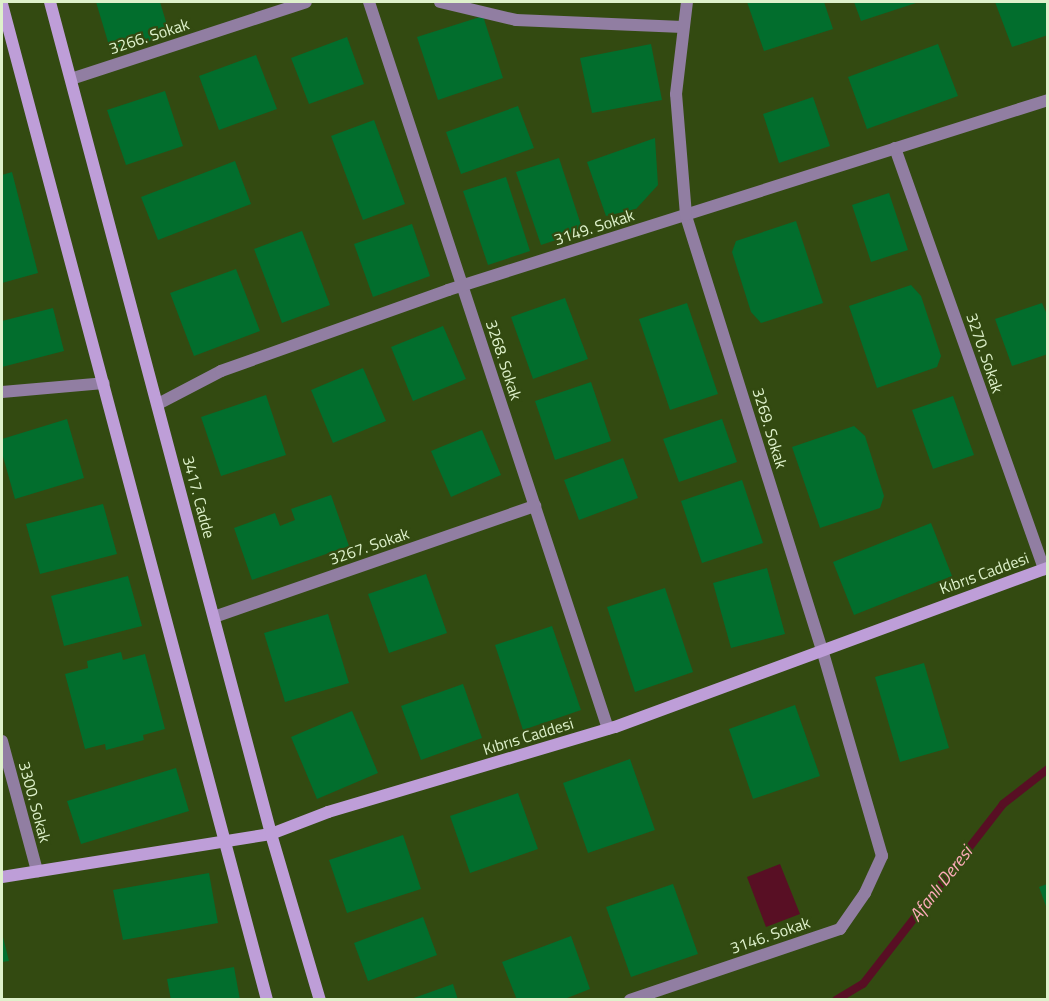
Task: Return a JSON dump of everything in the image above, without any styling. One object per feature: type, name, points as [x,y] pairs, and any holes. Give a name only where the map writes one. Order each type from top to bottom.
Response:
[{"type":"street","name":"3417. Cadde","points":[[50,2],[271,834],[320,999]]},
{"type":"street","name":"3266. Sokak","points":[[70,79],[306,2]]},
{"type":"street","name":"3268. Sokak","points":[[369,2],[608,729]]},
{"type":"street","points":[[440,2],[516,20],[683,27]]},
{"type":"street","name":"3269. Sokak","points":[[687,2],[676,94],[686,215],[822,650],[882,856]]},
{"type":"street","points":[[2,4],[267,999]]},
{"type":"street","name":"3149. Sokak","points":[[158,404],[221,371],[462,286],[1047,100]]},
{"type":"street","name":"3270. Sokak","points":[[895,148],[1046,568]]},
{"type":"street","points":[[2,392],[104,383]]},
{"type":"street","name":"3267. Sokak","points":[[214,617],[535,506]]},
{"type":"street","name":"Kıbrıs Caddesi","points":[[2,878],[271,834],[328,812],[608,729],[1046,568]]},
{"type":"street","name":"3300. Sokak","points":[[2,741],[37,871]]},
{"type":"street","name":"3146. Sokak","points":[[630,999],[840,929],[865,893],[882,856]]},
{"type":"shaded area","points":[[780,864],[800,914],[766,927],[747,877]]},
{"type":"building","points":[[96,2],[160,2],[170,35],[111,52]]},
{"type":"building","points":[[747,2],[824,2],[833,29],[764,51]]},
{"type":"building","points":[[854,2],[919,2],[861,21]]},
{"type":"building","points":[[995,2],[1048,2],[1048,35],[1012,47]]},
{"type":"building","points":[[483,16],[503,78],[438,100],[417,37]]},
{"type":"building","points":[[347,37],[364,84],[309,104],[291,58]]},
{"type":"building","points":[[651,44],[662,100],[592,113],[580,58]]},
{"type":"building","points":[[938,44],[958,96],[867,129],[848,77]]},
{"type":"building","points":[[256,55],[277,109],[219,130],[199,76]]},
{"type":"building","points":[[165,91],[183,146],[126,165],[107,110]]},
{"type":"building","points":[[813,97],[830,146],[779,163],[763,114]]},
{"type":"building","points":[[518,106],[534,148],[461,174],[446,132]]},
{"type":"building","points":[[374,120],[405,204],[363,220],[331,136]]},
{"type":"building","points":[[655,138],[658,185],[636,209],[606,216],[587,162]]},
{"type":"building","points":[[559,158],[583,231],[541,245],[516,172]]},
{"type":"building","points":[[235,161],[251,204],[158,240],[141,197]]},
{"type":"building","points":[[12,172],[38,273],[2,283],[2,175]]},
{"type":"building","points":[[506,177],[530,251],[488,265],[463,191]]},
{"type":"building","points":[[889,193],[908,250],[871,262],[852,205]]},
{"type":"building","points":[[796,221],[823,303],[761,323],[751,312],[732,252],[736,241]]},
{"type":"building","points":[[412,224],[430,276],[373,297],[354,244]]},
{"type":"building","points":[[302,231],[330,305],[282,323],[254,249]]},
{"type":"building","points":[[236,269],[260,331],[194,356],[170,293]]},
{"type":"building","points":[[911,285],[921,296],[941,356],[937,367],[877,388],[849,306]]},
{"type":"building","points":[[565,298],[588,359],[533,379],[511,317]]},
{"type":"building","points":[[687,303],[718,394],[670,410],[639,319]]},
{"type":"building","points":[[1042,303],[1048,317],[1048,354],[1012,366],[995,319]]},
{"type":"building","points":[[53,308],[64,351],[2,367],[2,321]]},
{"type":"building","points":[[443,326],[466,379],[413,401],[391,347]]},
{"type":"building","points":[[363,368],[386,421],[333,443],[311,390]]},
{"type":"building","points":[[591,382],[611,441],[555,460],[535,401]]},
{"type":"building","points":[[266,395],[286,455],[221,476],[201,417]]},
{"type":"building","points":[[953,396],[974,455],[933,469],[912,410]]},
{"type":"building","points":[[67,419],[84,478],[15,499],[2,453],[2,439]]},
{"type":"building","points":[[722,419],[737,462],[679,482],[663,439]]},
{"type":"building","points":[[854,426],[865,436],[884,496],[880,508],[820,528],[792,447]]},
{"type":"building","points":[[482,430],[501,475],[451,497],[431,451]]},
{"type":"building","points":[[623,458],[638,498],[579,520],[564,480]]},
{"type":"building","points":[[742,480],[763,543],[702,563],[681,501]]},
{"type":"building","points":[[331,495],[349,546],[252,580],[234,528],[275,513],[280,526],[295,520],[291,509]]},
{"type":"building","points":[[103,504],[117,554],[40,574],[26,524]]},
{"type":"building","points":[[931,523],[952,576],[854,615],[833,562]]},
{"type":"building","points":[[767,568],[785,634],[731,648],[713,583]]},
{"type":"building","points":[[426,574],[447,633],[389,653],[368,594]]},
{"type":"building","points":[[128,576],[142,626],[64,646],[51,596]]},
{"type":"building","points":[[665,588],[693,672],[635,692],[607,607]]},
{"type":"building","points":[[328,614],[349,683],[285,702],[264,633]]},
{"type":"building","points":[[552,626],[581,710],[523,730],[495,645]]},
{"type":"building","points":[[121,652],[123,660],[145,654],[165,729],[143,735],[144,740],[106,750],[105,744],[85,749],[65,674],[88,668],[87,661]]},
{"type":"building","points":[[924,663],[949,748],[900,762],[875,677]]},
{"type":"building","points":[[463,684],[482,738],[421,760],[401,706]]},
{"type":"building","points":[[795,705],[820,776],[753,799],[729,729]]},
{"type":"building","points":[[352,711],[378,773],[317,799],[291,737]]},
{"type":"building","points":[[630,759],[655,830],[588,853],[563,783]]},
{"type":"building","points":[[176,768],[189,811],[81,844],[67,801]]},
{"type":"building","points":[[518,793],[538,849],[470,873],[450,816]]},
{"type":"building","points":[[403,835],[421,889],[347,913],[329,860]]},
{"type":"building","points":[[209,873],[218,923],[123,940],[113,890]]},
{"type":"building","points":[[673,884],[698,954],[631,977],[606,907]]},
{"type":"building","points":[[1047,884],[1047,909],[1039,887]]},
{"type":"building","points":[[423,917],[437,955],[368,981],[354,943]]},
{"type":"building","points":[[2,933],[9,961],[2,962]]},
{"type":"building","points":[[571,936],[590,989],[562,1000],[517,1000],[502,962]]},
{"type":"building","points":[[234,967],[240,1000],[171,1000],[167,979]]},
{"type":"building","points":[[453,984],[458,1000],[411,1000],[411,999]]},
{"type":"waterway","name":"Afanlı Deresi","points":[[836,1000],[863,984],[1003,804],[1048,769]]}]
